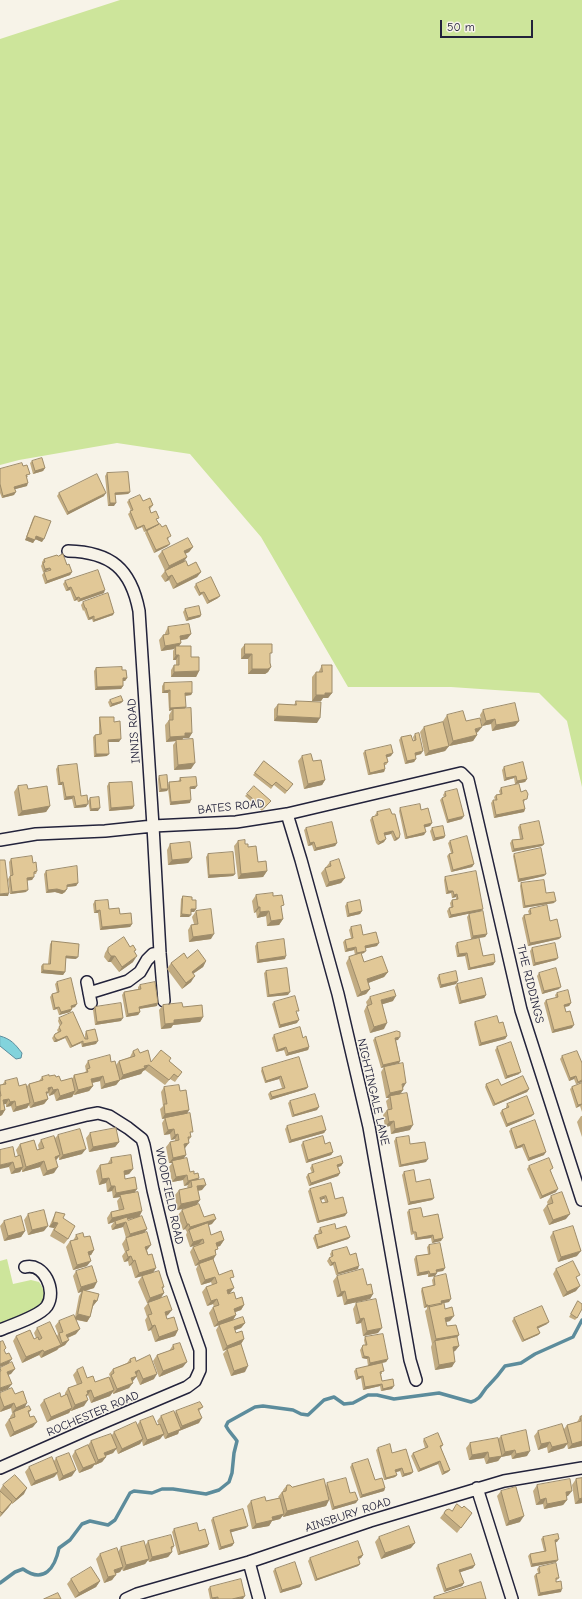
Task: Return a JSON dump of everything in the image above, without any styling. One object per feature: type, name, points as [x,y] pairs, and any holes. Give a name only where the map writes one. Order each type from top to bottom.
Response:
[{"type":"street","name":"INNIS ROAD","points":[[68,551],[86,551],[114,562],[127,577],[136,597],[139,611],[164,1001]]},
{"type":"street","name":"BATES ROAD","points":[[0,840],[36,834],[236,822],[287,814],[461,773]]},
{"type":"street","name":"THE RIDDINGS","points":[[461,773],[468,780],[522,1010],[582,1200]]},
{"type":"street","name":"NIGHTINGALE LANE","points":[[287,814],[338,994],[369,1127],[410,1360],[416,1380]]},
{"type":"street","points":[[89,992],[128,981],[140,972],[147,960],[153,954],[160,953]]},
{"type":"street","name":"WOODFIELD ROAD","points":[[0,1138],[98,1113],[109,1116],[142,1139],[148,1160],[152,1190],[173,1273],[200,1350],[200,1370],[195,1381]]},
{"type":"street","points":[[0,1330],[43,1310],[50,1300],[48,1284],[42,1272],[33,1265],[25,1266]]},
{"type":"street","name":"ROCHESTER ROAD","points":[[0,1466],[187,1387],[195,1381]]},
{"type":"street","name":"AINSBURY ROAD","points":[[126,1599],[137,1594],[249,1562],[370,1521],[504,1480],[582,1468]]},
{"type":"street","points":[[477,1488],[512,1599]]},
{"type":"street","points":[[249,1562],[259,1599]]},
{"type":"green space","points":[[120,0],[582,0],[582,787],[567,721],[539,693],[451,687],[348,687],[261,537],[190,454],[117,443],[19,460],[0,465],[0,39]]},
{"type":"green space","points":[[7,1259],[13,1284],[31,1280],[39,1282],[44,1291],[44,1299],[40,1305],[26,1315],[0,1325],[0,1261]]},
{"type":"water","points":[[0,1036],[15,1044],[22,1053],[21,1058],[16,1059],[0,1046]]},
{"type":"building","points":[[42,458],[45,468],[35,471],[32,461]]},
{"type":"building","points":[[22,463],[23,466],[27,465],[30,474],[26,475],[28,483],[14,487],[16,492],[3,496],[0,484],[0,469]]},
{"type":"building","points":[[128,472],[130,492],[115,493],[116,503],[110,503],[107,473]]},
{"type":"building","points":[[97,474],[106,493],[68,512],[59,493]]},
{"type":"building","points":[[140,495],[143,501],[150,498],[153,505],[149,507],[151,513],[156,511],[159,518],[156,519],[159,524],[146,530],[144,525],[137,528],[130,511],[133,510],[129,500]]},
{"type":"building","points":[[35,516],[51,521],[44,539],[36,536],[35,540],[27,537]]},
{"type":"building","points":[[160,524],[162,527],[166,525],[171,536],[167,538],[170,544],[156,550],[147,531]]},
{"type":"building","points":[[188,538],[193,547],[184,551],[187,557],[169,566],[162,551]]},
{"type":"building","points":[[63,554],[67,565],[69,564],[72,572],[47,581],[44,572],[51,570],[50,568],[45,569],[43,563],[45,562],[44,559]]},
{"type":"building","points":[[186,561],[188,566],[196,562],[201,572],[177,584],[172,575],[168,577],[165,571]]},
{"type":"building","points":[[98,570],[105,590],[80,599],[79,597],[76,598],[71,587],[68,588],[65,581]]},
{"type":"building","points":[[211,577],[220,596],[209,601],[204,592],[200,593],[196,584]]},
{"type":"building","points":[[108,593],[114,613],[94,620],[94,616],[89,618],[83,602]]},
{"type":"building","points":[[199,606],[201,615],[188,618],[185,609]]},
{"type":"building","points":[[189,624],[191,634],[180,636],[181,643],[165,646],[163,635],[169,634],[168,627]]},
{"type":"building","points":[[245,644],[272,644],[272,653],[270,653],[271,667],[268,669],[252,669],[252,654],[245,654]]},
{"type":"building","points":[[176,646],[191,646],[191,657],[199,657],[199,671],[174,672],[174,665],[179,665],[179,655],[176,655]]},
{"type":"building","points":[[322,665],[332,665],[332,693],[316,695],[316,672],[322,672]]},
{"type":"building","points":[[122,667],[122,670],[126,670],[127,678],[123,678],[123,686],[97,687],[96,668]]},
{"type":"building","points":[[192,682],[192,693],[185,693],[186,707],[170,708],[170,690],[164,691],[164,683]]},
{"type":"building","points":[[121,696],[123,701],[112,704],[110,700]]},
{"type":"building","points":[[296,701],[321,702],[320,718],[277,716],[278,704],[296,705]]},
{"type":"building","points":[[515,703],[519,721],[496,725],[495,719],[486,721],[483,710]]},
{"type":"building","points":[[191,708],[192,733],[185,733],[185,736],[170,737],[169,720],[173,720],[173,709]]},
{"type":"building","points":[[463,711],[466,721],[480,718],[482,727],[475,729],[477,735],[453,741],[447,715]]},
{"type":"building","points":[[100,717],[114,717],[114,722],[120,721],[121,739],[108,740],[109,754],[96,754],[95,735],[101,734]]},
{"type":"building","points":[[443,722],[449,746],[429,751],[424,727]]},
{"type":"building","points":[[419,733],[423,751],[415,753],[416,759],[407,761],[401,737],[411,735],[413,741],[416,740],[415,734]]},
{"type":"building","points":[[193,739],[195,763],[178,765],[176,740]]},
{"type":"building","points":[[391,745],[393,753],[386,755],[388,762],[384,763],[385,769],[370,773],[365,751]]},
{"type":"building","points":[[311,754],[313,761],[321,760],[325,780],[308,784],[302,756]]},
{"type":"building","points":[[264,761],[293,784],[287,791],[276,782],[272,786],[255,773]]},
{"type":"building","points":[[523,762],[527,779],[517,781],[516,776],[506,778],[504,767]]},
{"type":"building","points":[[77,764],[81,796],[87,795],[88,804],[76,806],[74,796],[66,797],[63,782],[60,783],[58,766]]},
{"type":"building","points":[[167,775],[168,789],[161,789],[159,776]]},
{"type":"building","points":[[196,777],[197,786],[190,787],[191,800],[171,802],[169,782],[181,781],[180,778]]},
{"type":"building","points":[[132,782],[134,806],[111,808],[109,783]]},
{"type":"building","points":[[519,784],[521,792],[526,790],[528,794],[527,799],[523,800],[525,809],[496,815],[493,800],[497,800],[496,795],[502,794],[501,788]]},
{"type":"building","points":[[27,785],[28,789],[47,786],[50,806],[22,811],[18,786]]},
{"type":"building","points":[[254,786],[271,801],[264,808],[247,794]]},
{"type":"building","points":[[457,789],[464,816],[448,820],[442,798],[446,796],[445,792]]},
{"type":"building","points":[[99,797],[100,808],[91,809],[90,798]]},
{"type":"building","points":[[420,804],[421,810],[428,808],[432,823],[424,825],[426,832],[407,837],[400,808]]},
{"type":"building","points":[[390,809],[392,814],[395,814],[400,834],[399,838],[396,838],[393,831],[384,833],[386,839],[380,842],[378,840],[372,817],[378,815],[377,812]]},
{"type":"building","points":[[539,821],[544,844],[514,849],[512,840],[523,839],[520,825]]},
{"type":"building","points":[[332,822],[337,843],[316,848],[314,842],[310,843],[306,828]]},
{"type":"building","points":[[443,826],[445,836],[435,838],[432,828]]},
{"type":"building","points":[[467,836],[474,864],[453,870],[449,854],[453,853],[450,841]]},
{"type":"building","points":[[245,840],[245,844],[248,844],[248,847],[256,846],[258,862],[266,861],[267,871],[241,874],[238,841]]},
{"type":"building","points":[[190,842],[192,858],[172,860],[170,844]]},
{"type":"building","points":[[541,848],[546,874],[519,879],[514,854]]},
{"type":"building","points":[[233,852],[235,874],[209,875],[208,854]]},
{"type":"building","points":[[32,856],[33,863],[36,862],[37,871],[34,872],[34,877],[27,878],[28,890],[12,892],[10,876],[13,875],[11,859]]},
{"type":"building","points":[[339,859],[345,878],[329,882],[325,868],[331,866],[330,862]]},
{"type":"building","points":[[0,860],[5,860],[9,893],[0,894]]},
{"type":"building","points":[[77,866],[78,883],[67,885],[67,889],[64,891],[57,889],[48,890],[46,871]]},
{"type":"building","points":[[476,871],[483,909],[451,915],[449,908],[453,907],[452,900],[458,899],[457,894],[454,895],[453,891],[448,891],[445,877]]},
{"type":"building","points":[[544,880],[546,893],[554,892],[556,901],[525,906],[521,883]]},
{"type":"building","points":[[273,893],[273,896],[282,895],[284,905],[281,906],[283,919],[271,921],[269,911],[260,912],[256,895]]},
{"type":"building","points":[[183,896],[192,897],[192,900],[196,900],[196,909],[191,909],[191,915],[182,914]]},
{"type":"building","points":[[108,900],[109,909],[119,908],[120,914],[131,913],[132,924],[102,927],[100,910],[96,911],[95,901]]},
{"type":"building","points":[[360,900],[362,911],[349,914],[347,903]]},
{"type":"building","points":[[547,905],[550,921],[557,919],[561,937],[530,943],[524,915],[531,914],[530,909]]},
{"type":"building","points":[[211,909],[214,934],[193,937],[191,925],[198,924],[196,911]]},
{"type":"building","points":[[483,911],[487,934],[473,936],[469,914]]},
{"type":"building","points":[[361,925],[363,935],[376,932],[379,943],[365,946],[366,951],[357,953],[356,947],[347,949],[345,940],[353,938],[351,927]]},
{"type":"building","points":[[124,937],[130,947],[133,945],[137,956],[122,967],[115,956],[111,956],[108,952],[108,948]]},
{"type":"building","points":[[479,938],[483,956],[494,954],[495,962],[470,968],[467,953],[459,954],[457,943]]},
{"type":"building","points":[[284,939],[286,956],[259,960],[257,943]]},
{"type":"building","points":[[52,941],[79,944],[78,957],[66,956],[65,972],[43,970],[43,964],[50,964]]},
{"type":"building","points":[[555,943],[558,958],[535,963],[532,948]]},
{"type":"building","points":[[198,950],[206,961],[192,972],[195,976],[186,983],[171,963],[184,953],[187,958]]},
{"type":"building","points":[[361,953],[364,962],[382,956],[388,972],[367,979],[370,989],[361,992],[349,957]]},
{"type":"building","points":[[287,968],[290,992],[269,995],[266,971]]},
{"type":"building","points":[[556,968],[561,987],[544,991],[539,973]]},
{"type":"building","points":[[456,971],[458,981],[441,985],[439,975]]},
{"type":"building","points":[[71,978],[77,1004],[71,1006],[72,1009],[61,1012],[59,1007],[55,1008],[52,994],[59,992],[57,982]]},
{"type":"building","points":[[482,978],[486,995],[461,1001],[457,984]]},
{"type":"building","points":[[155,982],[158,1003],[139,1007],[140,1012],[128,1014],[124,992],[141,989],[140,985]]},
{"type":"building","points":[[394,990],[396,996],[381,1000],[387,1023],[374,1027],[367,1006],[372,1004],[370,997]]},
{"type":"building","points":[[568,990],[571,1003],[564,1005],[566,1012],[570,1011],[574,1025],[554,1030],[546,1000],[558,997],[557,993]]},
{"type":"building","points":[[295,996],[299,1011],[296,1011],[299,1020],[280,1025],[274,1002]]},
{"type":"building","points":[[121,1003],[123,1018],[97,1022],[95,1007]]},
{"type":"building","points":[[182,1003],[183,1007],[202,1005],[203,1017],[174,1020],[174,1023],[165,1024],[163,1005]]},
{"type":"building","points":[[73,1012],[85,1039],[88,1039],[86,1031],[95,1029],[98,1041],[83,1044],[83,1041],[72,1046],[67,1036],[58,1040],[56,1039],[54,1036],[55,1034],[61,1031],[59,1027],[62,1023],[59,1018]]},
{"type":"building","points":[[497,1016],[499,1023],[503,1022],[507,1036],[481,1043],[475,1022]]},
{"type":"building","points":[[300,1027],[303,1038],[306,1036],[309,1047],[288,1053],[286,1047],[278,1050],[274,1035]]},
{"type":"building","points":[[397,1031],[400,1032],[400,1037],[395,1038],[400,1061],[383,1065],[375,1038]]},
{"type":"building","points":[[511,1042],[521,1072],[507,1076],[497,1047]]},
{"type":"building","points":[[138,1049],[140,1053],[148,1050],[151,1062],[161,1050],[171,1058],[169,1061],[182,1072],[178,1077],[174,1074],[169,1080],[149,1065],[144,1066],[145,1068],[123,1075],[119,1061],[135,1056],[133,1051]]},
{"type":"building","points":[[577,1051],[582,1063],[582,1080],[578,1082],[576,1076],[570,1078],[562,1056]]},
{"type":"building","points":[[110,1055],[111,1062],[115,1061],[120,1080],[105,1084],[103,1076],[91,1079],[93,1086],[78,1090],[74,1075],[88,1072],[87,1069],[90,1068],[88,1061]]},
{"type":"building","points":[[299,1057],[308,1087],[272,1097],[270,1092],[285,1088],[281,1076],[266,1081],[262,1068]]},
{"type":"building","points":[[403,1063],[406,1083],[402,1084],[403,1090],[390,1093],[384,1067]]},
{"type":"building","points":[[55,1075],[56,1077],[59,1076],[61,1081],[72,1078],[75,1091],[60,1096],[58,1089],[53,1090],[52,1087],[48,1088],[49,1092],[46,1092],[48,1099],[34,1103],[29,1084],[43,1080],[42,1077]]},
{"type":"building","points":[[523,1076],[529,1089],[495,1104],[486,1084],[498,1079],[501,1085]]},
{"type":"building","points":[[17,1078],[19,1086],[26,1084],[30,1103],[16,1107],[15,1101],[10,1102],[9,1099],[3,1100],[5,1110],[0,1111],[0,1085],[6,1084],[5,1081]]},
{"type":"building","points":[[582,1083],[582,1104],[578,1105],[572,1087]]},
{"type":"building","points":[[179,1085],[180,1091],[186,1090],[189,1110],[165,1114],[164,1104],[167,1104],[164,1087]]},
{"type":"building","points":[[407,1093],[413,1125],[395,1129],[394,1121],[389,1122],[387,1110],[392,1109],[390,1096]]},
{"type":"building","points":[[315,1094],[319,1107],[294,1115],[290,1101]]},
{"type":"building","points":[[527,1096],[534,1114],[507,1124],[502,1110],[509,1107],[507,1104]]},
{"type":"building","points":[[190,1113],[193,1132],[190,1132],[191,1137],[188,1137],[189,1143],[184,1144],[186,1155],[173,1158],[170,1142],[179,1140],[178,1134],[175,1135],[174,1129],[168,1130],[165,1118]]},
{"type":"building","points":[[322,1116],[326,1130],[291,1140],[287,1126]]},
{"type":"building","points":[[535,1120],[546,1152],[529,1158],[524,1144],[517,1147],[511,1129]]},
{"type":"building","points":[[116,1128],[119,1142],[93,1147],[90,1133]]},
{"type":"building","points":[[80,1129],[86,1149],[63,1155],[58,1135]]},
{"type":"building","points":[[54,1136],[60,1155],[55,1157],[58,1167],[47,1171],[44,1161],[26,1167],[20,1144],[34,1140],[37,1150],[44,1148],[41,1140]]},
{"type":"building","points":[[323,1136],[325,1144],[330,1142],[333,1152],[308,1160],[303,1142]]},
{"type":"building","points":[[409,1136],[410,1144],[425,1142],[428,1159],[401,1165],[396,1138]]},
{"type":"building","points":[[13,1147],[15,1157],[20,1155],[23,1167],[15,1169],[13,1162],[0,1165],[0,1150]]},
{"type":"building","points":[[131,1155],[133,1169],[124,1171],[125,1179],[135,1177],[137,1189],[116,1193],[115,1186],[111,1186],[109,1178],[102,1179],[100,1165],[112,1163],[111,1158]]},
{"type":"building","points":[[341,1156],[343,1163],[337,1165],[340,1173],[311,1183],[308,1174],[314,1172],[312,1165]]},
{"type":"building","points":[[187,1158],[190,1172],[194,1171],[194,1174],[198,1173],[199,1178],[188,1181],[187,1175],[176,1177],[172,1161]]},
{"type":"building","points":[[549,1158],[553,1168],[550,1170],[558,1189],[542,1196],[529,1166]]},
{"type":"building","points":[[414,1170],[416,1182],[430,1179],[434,1198],[410,1202],[404,1172]]},
{"type":"building","points":[[204,1179],[206,1185],[197,1186],[200,1200],[181,1204],[179,1190],[192,1187],[191,1181]]},
{"type":"building","points":[[331,1183],[335,1199],[343,1197],[347,1213],[319,1221],[310,1189]],"holes":[[[326,1196],[328,1202],[322,1203],[320,1198]]]},
{"type":"building","points":[[138,1192],[142,1211],[112,1218],[111,1212],[124,1209],[120,1195]]},
{"type":"building","points":[[562,1192],[570,1214],[553,1220],[547,1205],[553,1203],[551,1196]]},
{"type":"building","points":[[199,1204],[204,1217],[214,1214],[216,1219],[190,1227],[189,1224],[187,1224],[182,1210]]},
{"type":"building","points":[[421,1208],[423,1217],[438,1214],[443,1238],[434,1240],[433,1235],[417,1238],[416,1232],[413,1232],[409,1210]]},
{"type":"building","points":[[44,1210],[48,1226],[32,1230],[28,1214]]},
{"type":"building","points":[[56,1212],[65,1214],[63,1218],[75,1226],[68,1239],[54,1230],[58,1223],[53,1222]]},
{"type":"building","points":[[21,1216],[25,1231],[8,1236],[4,1221]]},
{"type":"building","points":[[142,1216],[147,1229],[130,1234],[126,1222],[116,1225],[115,1221],[127,1217],[128,1220]]},
{"type":"building","points":[[208,1223],[211,1235],[221,1231],[224,1240],[216,1243],[218,1249],[215,1250],[216,1255],[199,1261],[193,1247],[204,1243],[203,1239],[193,1242],[189,1230]]},
{"type":"building","points":[[335,1224],[336,1229],[346,1226],[350,1237],[318,1247],[315,1235],[322,1233],[320,1228]]},
{"type":"building","points":[[573,1226],[581,1251],[561,1257],[553,1232]]},
{"type":"building","points":[[147,1232],[151,1245],[145,1247],[148,1255],[152,1254],[156,1268],[139,1273],[135,1260],[133,1261],[131,1256],[128,1257],[126,1251],[129,1250],[126,1238]]},
{"type":"building","points":[[83,1233],[84,1237],[90,1236],[94,1250],[88,1252],[91,1261],[77,1265],[70,1241],[78,1239],[76,1235]]},
{"type":"building","points":[[440,1243],[445,1268],[436,1270],[437,1273],[430,1274],[429,1271],[419,1273],[416,1256],[430,1254],[429,1245]]},
{"type":"building","points":[[347,1247],[350,1255],[356,1253],[359,1266],[338,1273],[335,1262],[332,1263],[329,1258],[333,1256],[332,1251]]},
{"type":"building","points":[[213,1259],[219,1275],[232,1270],[234,1277],[230,1278],[234,1288],[227,1290],[228,1294],[234,1292],[236,1299],[242,1297],[244,1305],[234,1309],[236,1315],[218,1322],[213,1307],[219,1305],[217,1299],[211,1301],[206,1287],[217,1283],[215,1277],[205,1280],[199,1264]]},
{"type":"building","points":[[573,1261],[580,1275],[576,1277],[580,1286],[567,1292],[556,1269]]},
{"type":"building","points":[[92,1266],[97,1282],[81,1287],[76,1271]]},
{"type":"building","points":[[363,1269],[367,1285],[371,1284],[373,1294],[347,1300],[345,1291],[341,1292],[337,1276]]},
{"type":"building","points":[[159,1271],[164,1287],[162,1287],[164,1293],[150,1298],[142,1276]]},
{"type":"building","points":[[446,1274],[451,1299],[441,1301],[442,1304],[429,1307],[426,1305],[422,1288],[435,1285],[434,1277]]},
{"type":"building","points":[[83,1290],[99,1294],[97,1301],[94,1300],[90,1317],[78,1314]]},
{"type":"building","points":[[167,1296],[172,1310],[165,1312],[167,1319],[174,1317],[178,1330],[159,1337],[155,1325],[152,1326],[148,1315],[152,1314],[148,1303]]},
{"type":"building","points":[[376,1299],[382,1328],[367,1331],[364,1318],[360,1319],[356,1303]]},
{"type":"building","points":[[578,1301],[582,1304],[582,1309],[577,1318],[571,1314]]},
{"type":"building","points":[[444,1303],[445,1309],[452,1307],[454,1316],[445,1318],[447,1326],[456,1325],[459,1335],[436,1339],[429,1306]]},
{"type":"building","points":[[542,1306],[549,1322],[537,1327],[540,1333],[524,1340],[514,1318]]},
{"type":"building","points":[[74,1315],[80,1329],[66,1335],[69,1340],[62,1343],[59,1333],[63,1332],[59,1321]]},
{"type":"building","points":[[243,1317],[245,1323],[234,1327],[236,1333],[242,1331],[244,1339],[227,1346],[219,1325]]},
{"type":"building","points":[[50,1322],[61,1345],[26,1357],[16,1336],[30,1330],[34,1339],[38,1337],[39,1340],[42,1338],[37,1328]]},
{"type":"building","points":[[383,1334],[388,1359],[370,1363],[369,1357],[364,1356],[362,1348],[363,1345],[367,1345],[365,1337]]},
{"type":"building","points":[[457,1337],[459,1346],[453,1347],[455,1362],[439,1365],[435,1341]]},
{"type":"building","points":[[3,1341],[6,1348],[4,1350],[6,1354],[9,1353],[12,1359],[0,1364],[0,1342]]},
{"type":"building","points":[[180,1343],[187,1362],[163,1371],[157,1355],[174,1349],[173,1345]]},
{"type":"building","points":[[241,1344],[248,1366],[234,1371],[227,1349]]},
{"type":"building","points":[[150,1355],[157,1374],[143,1379],[139,1370],[135,1372],[137,1376],[131,1378],[133,1383],[117,1389],[111,1375],[114,1373],[113,1369],[131,1362],[130,1359],[135,1357],[136,1361]]},
{"type":"building","points":[[12,1362],[15,1369],[7,1372],[12,1384],[0,1388],[0,1368]]},
{"type":"building","points":[[382,1363],[384,1371],[380,1372],[382,1381],[393,1379],[394,1386],[383,1389],[382,1384],[365,1387],[363,1376],[358,1377],[356,1369]]},
{"type":"building","points":[[83,1367],[87,1378],[93,1376],[95,1382],[109,1377],[114,1390],[94,1398],[91,1390],[87,1391],[88,1394],[86,1395],[88,1400],[75,1405],[68,1388],[82,1383],[77,1370]]},
{"type":"building","points":[[12,1388],[15,1394],[23,1391],[27,1403],[16,1408],[14,1403],[4,1407],[0,1393]]},
{"type":"building","points":[[60,1393],[61,1397],[67,1394],[72,1408],[51,1417],[44,1400]]},
{"type":"building","points":[[200,1402],[203,1407],[198,1409],[202,1418],[182,1426],[176,1411]]},
{"type":"building","points":[[29,1406],[31,1410],[28,1411],[30,1417],[34,1416],[37,1422],[14,1432],[9,1419],[15,1417],[14,1412]]},
{"type":"building","points":[[174,1411],[181,1429],[168,1434],[161,1416]]},
{"type":"building","points":[[153,1416],[157,1425],[160,1424],[164,1434],[147,1440],[140,1421]]},
{"type":"building","points":[[582,1416],[582,1441],[572,1444],[567,1425],[581,1421],[580,1417]]},
{"type":"building","points":[[136,1422],[143,1439],[122,1449],[114,1432]]},
{"type":"building","points":[[562,1424],[568,1443],[552,1447],[550,1442],[541,1444],[538,1431]]},
{"type":"building","points":[[526,1430],[530,1451],[516,1454],[515,1450],[505,1452],[501,1436]]},
{"type":"building","points":[[438,1433],[443,1445],[440,1446],[450,1470],[444,1472],[440,1461],[420,1469],[413,1453],[428,1447],[424,1439]]},
{"type":"building","points":[[111,1434],[117,1448],[104,1453],[106,1457],[98,1460],[91,1441]]},
{"type":"building","points":[[498,1438],[502,1456],[489,1458],[488,1452],[472,1455],[470,1443]]},
{"type":"building","points":[[390,1444],[392,1453],[406,1449],[413,1472],[404,1474],[402,1468],[395,1470],[397,1475],[386,1478],[378,1448]]},
{"type":"building","points":[[88,1445],[96,1463],[83,1468],[75,1451]]},
{"type":"building","points":[[69,1453],[76,1470],[63,1476],[56,1458]]},
{"type":"building","points":[[52,1457],[58,1472],[35,1481],[29,1467]]},
{"type":"building","points":[[368,1459],[375,1480],[382,1478],[385,1488],[362,1495],[352,1464]]},
{"type":"building","points":[[15,1475],[27,1488],[16,1499],[3,1485]]},
{"type":"building","points":[[346,1478],[350,1493],[355,1492],[358,1500],[334,1507],[327,1483]]},
{"type":"building","points":[[582,1478],[582,1498],[579,1499],[576,1479]]},
{"type":"building","points":[[324,1479],[329,1500],[287,1511],[282,1492],[286,1491],[287,1485],[292,1487]]},
{"type":"building","points":[[570,1479],[572,1491],[566,1492],[567,1500],[547,1504],[546,1498],[540,1500],[537,1485]]},
{"type":"building","points":[[516,1487],[524,1516],[509,1521],[501,1491]]},
{"type":"building","points":[[0,1491],[12,1502],[2,1513],[0,1511]]},
{"type":"building","points":[[265,1497],[266,1501],[280,1498],[284,1514],[272,1517],[273,1520],[256,1524],[251,1501]]},
{"type":"building","points":[[457,1504],[462,1508],[464,1506],[472,1513],[461,1528],[444,1513],[449,1509],[452,1511]]},
{"type":"building","points":[[243,1509],[248,1526],[230,1530],[234,1543],[221,1547],[213,1518]]},
{"type":"building","points":[[197,1523],[199,1531],[205,1529],[209,1544],[180,1552],[174,1529]]},
{"type":"building","points":[[409,1526],[415,1543],[385,1553],[379,1537]]},
{"type":"building","points":[[558,1534],[559,1539],[555,1540],[558,1560],[532,1564],[530,1554],[546,1551],[543,1537]]},
{"type":"building","points":[[171,1535],[174,1546],[171,1547],[172,1552],[152,1557],[148,1541]]},
{"type":"building","points":[[144,1541],[149,1559],[126,1565],[121,1547]]},
{"type":"building","points":[[358,1541],[363,1555],[358,1557],[360,1564],[317,1579],[310,1558]]},
{"type":"building","points":[[117,1548],[123,1567],[114,1570],[116,1575],[108,1577],[100,1554]]},
{"type":"building","points":[[471,1554],[475,1565],[459,1570],[464,1583],[446,1589],[438,1565]]},
{"type":"building","points":[[295,1562],[302,1584],[282,1590],[275,1569]]},
{"type":"building","points":[[556,1563],[559,1578],[556,1578],[556,1582],[561,1581],[562,1589],[540,1593],[536,1574],[540,1573],[539,1567]]},
{"type":"building","points":[[91,1567],[100,1581],[79,1593],[71,1579]]},
{"type":"building","points":[[241,1579],[245,1596],[232,1599],[218,1599],[218,1597],[212,1598],[210,1587]]},
{"type":"building","points":[[481,1582],[486,1599],[434,1599],[434,1597]]},
{"type":"building","points":[[58,1593],[61,1599],[44,1599]]},
{"type":"waterway","points":[[0,1583],[15,1572],[23,1569],[37,1575],[47,1572],[55,1562],[59,1548],[70,1540],[82,1524],[90,1521],[108,1525],[115,1520],[130,1493],[134,1491],[152,1493],[162,1489],[173,1489],[206,1494],[219,1490],[229,1482],[232,1473],[237,1441],[226,1426],[228,1422],[255,1407],[263,1406],[293,1410],[301,1414],[308,1415],[324,1400],[334,1397],[344,1404],[353,1403],[368,1395],[377,1395],[394,1399],[439,1393],[471,1402],[480,1397],[505,1366],[521,1363],[535,1354],[573,1337],[582,1320]]}]
